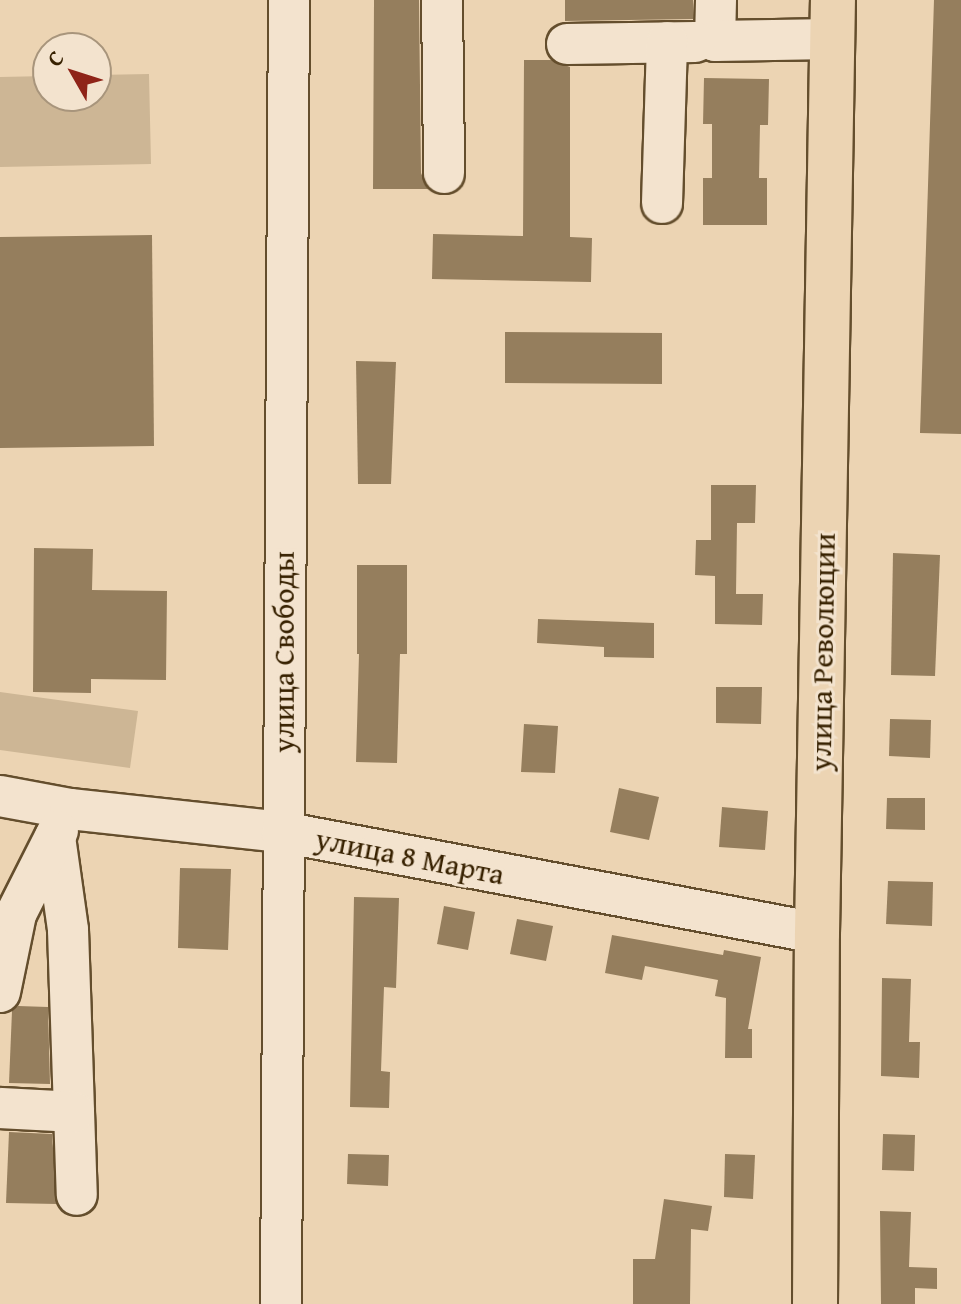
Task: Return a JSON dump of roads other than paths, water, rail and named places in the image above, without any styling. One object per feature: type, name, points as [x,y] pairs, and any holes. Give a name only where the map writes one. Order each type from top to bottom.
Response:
[{"type":"main road","name":"улица Революции","points":[[815,1304],[817,933],[832,20]]},
{"type":"street","name":"улица Свободы","points":[[281,1304],[289,0]]},
{"type":"street","points":[[442,0],[444,173]]},
{"type":"street","points":[[715,41],[716,0]]},
{"type":"street","points":[[567,44],[715,41],[832,20]]},
{"type":"street","points":[[662,203],[667,42]]},
{"type":"street","name":"улица 8 Марта","points":[[0,796],[63,823],[282,832],[817,933]]},
{"type":"street","points":[[0,992],[16,914],[63,823]]},
{"type":"street","points":[[63,823],[77,1195]]},
{"type":"street","points":[[0,1108],[74,1112]]}]
